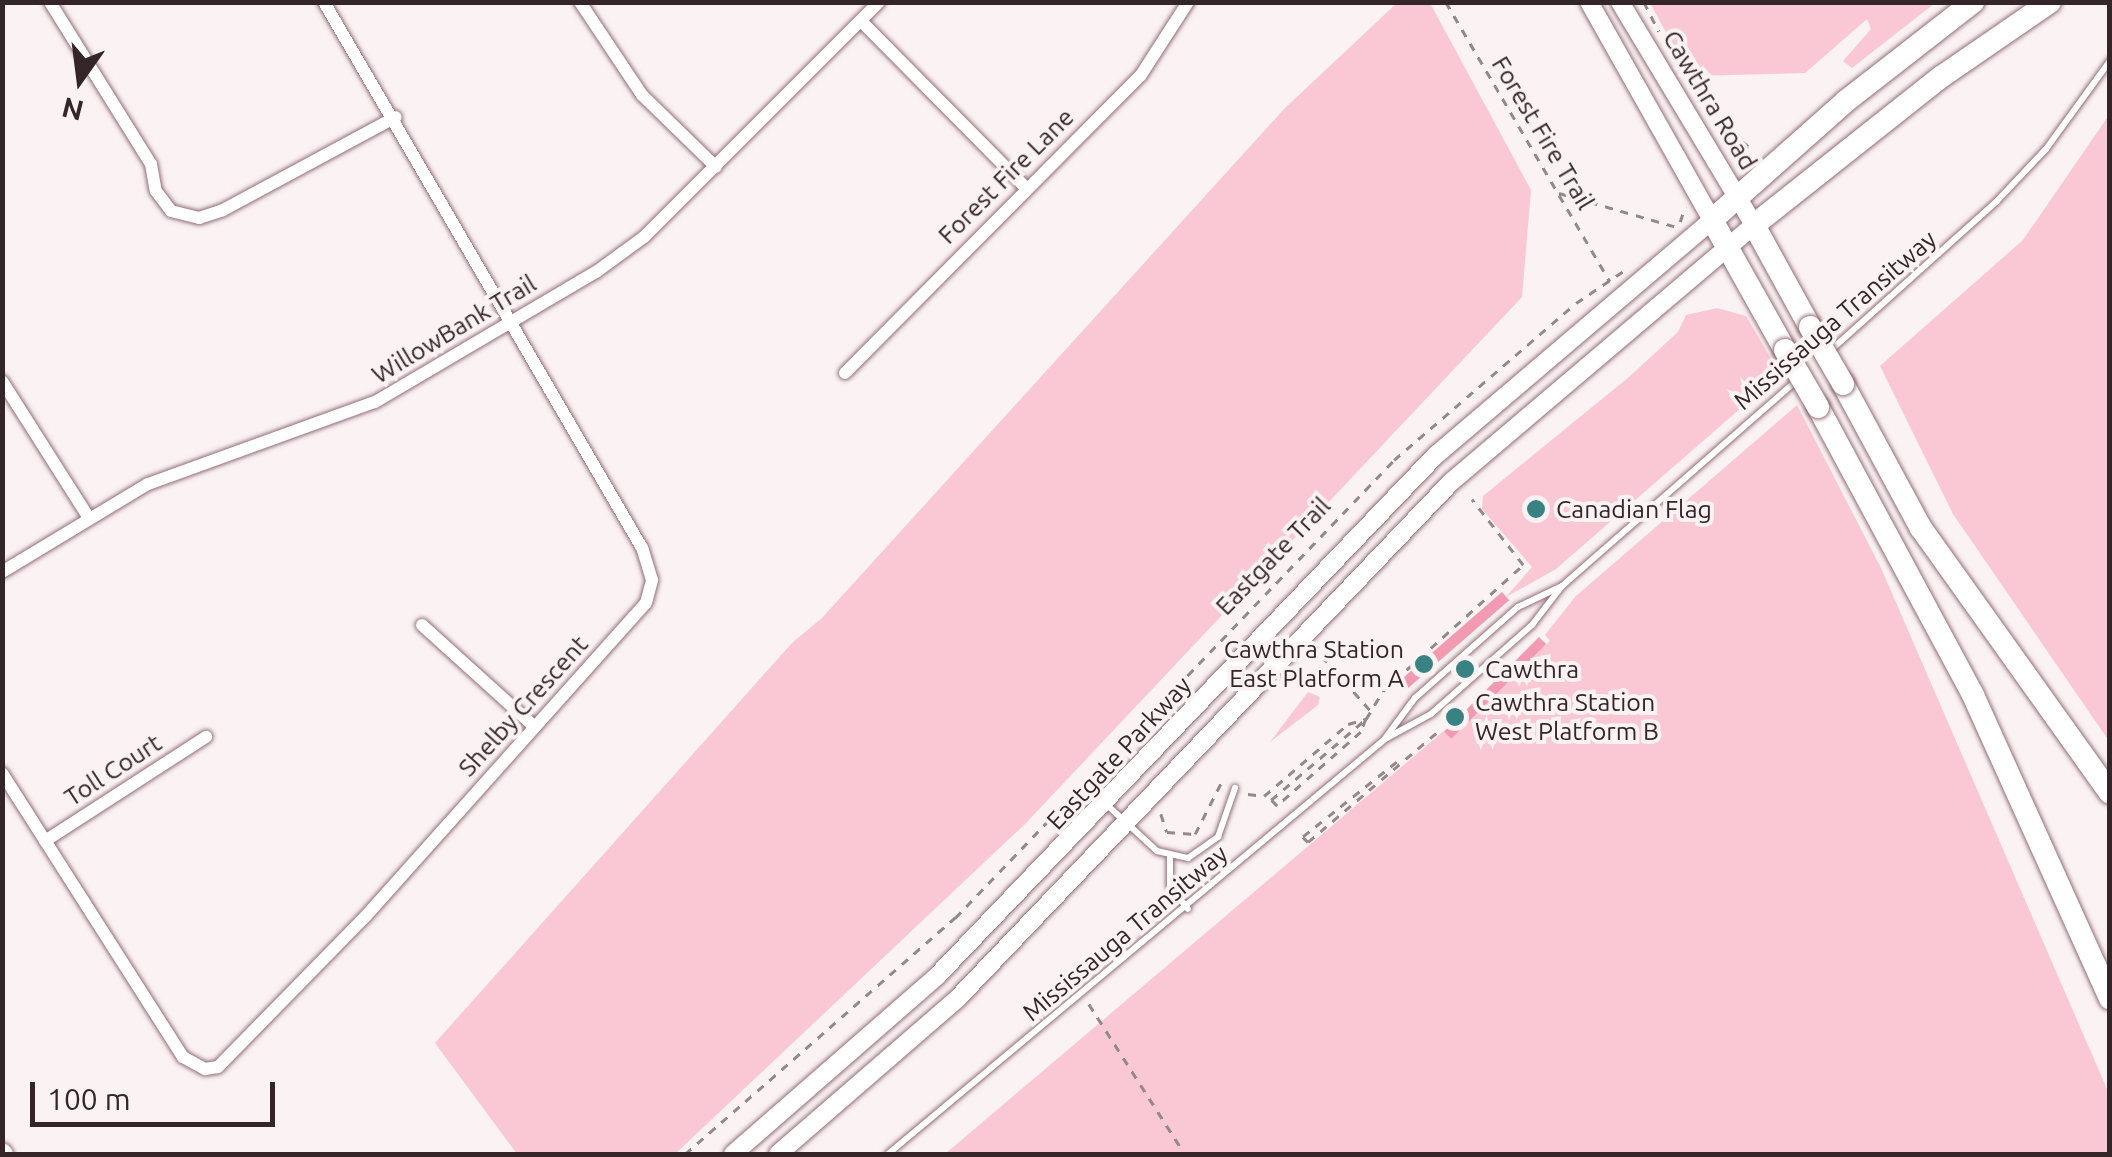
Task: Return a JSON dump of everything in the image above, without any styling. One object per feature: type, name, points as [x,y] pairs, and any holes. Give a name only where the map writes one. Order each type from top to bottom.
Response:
[{"type":"highway","points":[[1972,2],[1712,220],[1974,695],[2110,999]]},
{"type":"highway","points":[[2050,2],[1941,77],[1754,224],[1921,528],[2110,793]]},
{"type":"main road","points":[[1589,2],[1712,220]]},
{"type":"main road","name":"Cawthra Road","points":[[1620,2],[1754,224]]},
{"type":"main road","name":"Eastgate Parkway","points":[[733,1154],[937,976],[1108,805],[1424,467],[1712,220]]},
{"type":"main road","points":[[778,1154],[957,999],[1130,825],[1296,640],[1451,482],[1754,224]]},
{"type":"street","points":[[50,2],[150,164],[156,191],[170,210],[198,218],[223,210],[396,117]]},
{"type":"street","name":"Shelby Crescent","points":[[2,773],[183,1057],[205,1070],[218,1067],[365,917],[646,604],[652,580],[642,548],[396,117],[324,2]]},
{"type":"street","points":[[580,2],[642,95],[716,167]]},
{"type":"street","points":[[879,2],[862,21],[1024,186]]},
{"type":"street","name":"Forest Fire Lane","points":[[844,373],[1024,186],[1141,75],[1172,38],[1188,2]]},
{"type":"street","name":"WillowBank Trail","points":[[2,572],[148,484],[375,402],[622,255],[862,21]]},
{"type":"street","points":[[2,382],[89,518]]},
{"type":"street","points":[[422,625],[535,727]]},
{"type":"street","name":"Toll Court","points":[[45,841],[206,737]]},
{"type":"lane","name":"Mississauga Transitway","points":[[1820,360],[1996,202],[2046,149],[2110,61]]},
{"type":"lane","name":"Mississauga Transitway","points":[[888,1154],[1188,909],[1385,739],[1430,714],[1532,625],[1562,586],[1805,373]]},
{"type":"lane","name":"Mississauga Transitway","points":[[1385,739],[1416,698],[1518,608],[1562,586]]},
{"type":"lane","points":[[1108,805],[1170,857],[1206,850],[1218,837],[1235,788]]},
{"type":"lane","points":[[1170,857],[1170,886],[1188,909]]},
{"type":"path","name":"Forest Fire Trail","points":[[1446,2],[1610,281]]},
{"type":"path","points":[[1644,2],[1664,41]]},
{"type":"path","points":[[1705,108],[1748,149]]},
{"type":"path","points":[[1558,193],[1678,227]]},
{"type":"path","points":[[1665,238],[1678,227],[1682,209]]},
{"type":"path","name":"Eastgate Trail","points":[[685,1154],[955,918],[1394,460],[1639,260]]},
{"type":"path","points":[[1366,719],[1271,800],[1276,806],[1362,732],[1371,711],[1412,662],[1523,565],[1472,500]]},
{"type":"path","points":[[1322,656],[1371,711]]},
{"type":"path","points":[[1248,794],[1264,796],[1348,724],[1366,719]]},
{"type":"path","points":[[1397,762],[1388,763],[1303,837],[1308,842],[1397,762],[1441,729]]},
{"type":"path","points":[[1163,808],[1166,832],[1196,834],[1222,781]]},
{"type":"path","points":[[1083,995],[1185,1154]]},
{"type":"shaded area","points":[[1398,2],[1430,3],[1531,190],[1522,297],[1025,824],[675,1154],[517,1154],[435,1043],[792,643],[822,618],[1284,109]]},
{"type":"shaded area","points":[[1650,3],[1935,3],[1852,68],[1843,61],[1871,29],[1867,19],[1805,73],[1690,76]]},
{"type":"shaded area","points":[[2109,115],[2109,741],[1953,514],[1880,366],[2023,240]]},
{"type":"shaded area","points":[[1717,308],[1746,316],[1780,374],[1556,569],[1506,597],[1532,567],[1482,509],[1483,496],[1629,377],[1678,332],[1686,315]]},
{"type":"shaded area","points":[[1797,405],[1881,568],[2110,1096],[2109,1154],[945,1154],[1550,641],[1545,635],[1576,596]]},
{"type":"shaded area","points":[[1308,692],[1320,697],[1318,705],[1270,742]]},
{"type":"building","points":[[1502,592],[1509,600],[1407,689],[1400,681]]},
{"type":"building","points":[[1539,637],[1546,644],[1451,739],[1444,732]]},
{"type":"place","name":"Canadian Flag","points":[[1536,509]]},
{"type":"place","name":"Cawthra Station East Platform A","points":[[1424,664]]},
{"type":"place","name":"Cawthra","points":[[1465,669]]},
{"type":"place","name":"Cawthra Station West Platform B","points":[[1455,717]]}]
